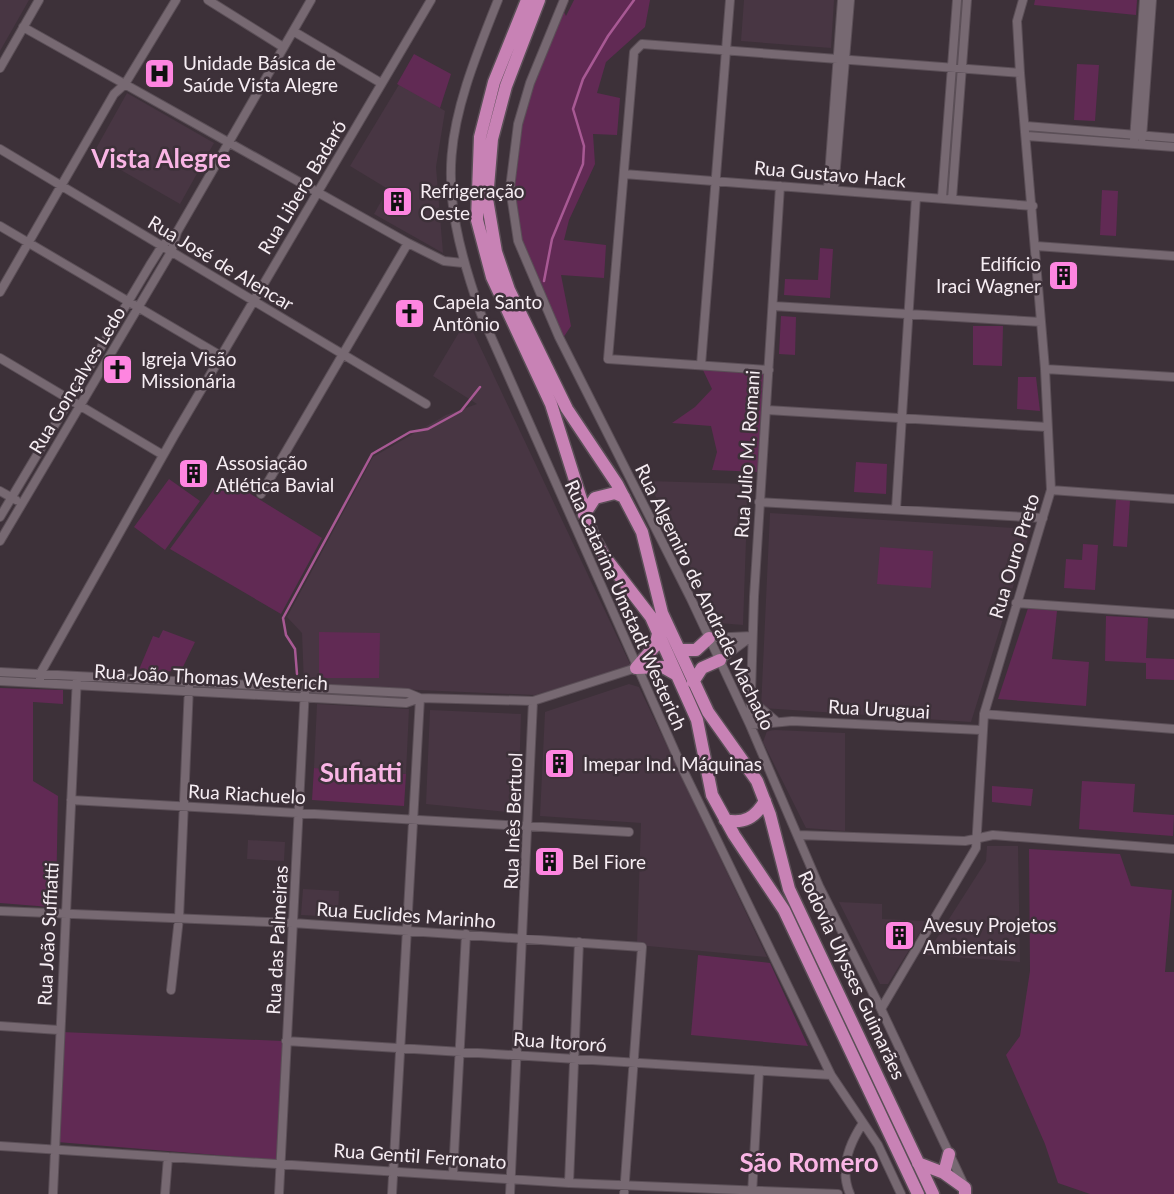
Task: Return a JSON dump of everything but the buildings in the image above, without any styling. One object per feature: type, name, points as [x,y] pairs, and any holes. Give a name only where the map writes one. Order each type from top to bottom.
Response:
[{"type":"highway","name":"Rodovia Ulysses Guimarães","points":[[527,0],[483,122],[476,175],[477,220],[492,277],[561,430],[584,515],[604,556],[651,617],[697,720],[708,780],[725,820],[784,910],[918,1194]]},
{"type":"highway","name":"Rodovia Ulysses Guimarães","points":[[540,0],[494,124],[487,199],[491,232],[509,289],[567,409],[624,497],[642,531],[655,593],[693,682],[721,733],[757,781],[789,889],[933,1194]]},
{"type":"highway","points":[[584,515],[588,505],[604,494],[624,497]]},
{"type":"highway","points":[[635,667],[655,646],[658,634]]},
{"type":"highway","points":[[679,650],[696,650],[709,638]]},
{"type":"highway","points":[[693,682],[702,668],[720,660]]},
{"type":"highway","points":[[635,667],[663,667],[677,675]]},
{"type":"highway","points":[[725,820],[737,822],[749,819],[759,812],[765,801]]},
{"type":"highway","points":[[944,1173],[949,1154]]},
{"type":"highway","points":[[918,1163],[944,1173],[966,1192]]},
{"type":"street","points":[[0,68],[39,0]]},
{"type":"street","points":[[0,292],[114,94],[125,83],[176,0]]},
{"type":"street","points":[[208,0],[283,47]]},
{"type":"street","name":"Rua Gonçalves Ledo","points":[[0,541],[171,252],[177,232],[312,0]]},
{"type":"street","name":"Rua Libero Badaró","points":[[40,679],[163,456],[431,0]]},
{"type":"street","name":"Rua Catarina Umstadt Westerich","points":[[498,0],[461,97],[449,156],[453,217],[463,263],[481,314],[635,667],[831,1075],[878,1144],[901,1194]]},
{"type":"street","name":"Rua Algemiro de Andrade Machado","points":[[564,0],[530,83],[512,157],[510,188],[518,242],[559,337],[720,660],[818,886],[881,1009],[966,1192]]},
{"type":"street","points":[[701,365],[730,0]]},
{"type":"street","points":[[831,189],[845,10],[842,0]]},
{"type":"street","points":[[845,10],[850,0]]},
{"type":"street","points":[[950,156],[958,118],[962,68],[961,16],[957,0]]},
{"type":"street","points":[[947,198],[951,67],[961,16],[967,0]]},
{"type":"street","name":"Rua Ouro Preto","points":[[881,1009],[976,848],[984,714],[1051,490],[1045,369],[1017,21],[1023,0]]},
{"type":"street","points":[[1138,140],[1148,3]]},
{"type":"street","points":[[23,27],[408,243],[444,261],[463,263]]},
{"type":"street","points":[[293,31],[381,83]]},
{"type":"street","points":[[769,370],[608,359],[634,52],[642,44],[1020,73]]},
{"type":"street","points":[[948,117],[958,118]]},
{"type":"street","points":[[1026,131],[1138,140],[1174,147]]},
{"type":"street","points":[[1138,140],[1174,138]]},
{"type":"street","name":"Rua José de Alencar","points":[[0,149],[426,404]]},
{"type":"street","name":"Rua Gustavo Hack","points":[[625,174],[1033,205]]},
{"type":"street","name":"Rua Julio M. Romani","points":[[750,725],[752,636],[780,186]]},
{"type":"street","points":[[896,509],[916,197]]},
{"type":"street","points":[[0,226],[221,356]]},
{"type":"street","name":"Rua Gonçalves Ledo","points":[[0,517],[162,246],[177,232]]},
{"type":"street","points":[[261,494],[408,243]]},
{"type":"street","points":[[1036,246],[1174,256]]},
{"type":"street","points":[[773,306],[1041,322]]},
{"type":"street","points":[[100,349],[110,356]]},
{"type":"street","points":[[0,358],[163,456]]},
{"type":"street","points":[[1045,369],[1174,377]]},
{"type":"street","points":[[767,410],[1048,427]]},
{"type":"street","points":[[41,448],[52,454]]},
{"type":"street","points":[[1051,490],[1174,499]]},
{"type":"street","points":[[0,491],[22,504]]},
{"type":"street","points":[[760,502],[1043,518]]},
{"type":"street","points":[[1016,603],[1174,614]]},
{"type":"street","points":[[709,638],[752,636]]},
{"type":"street","points":[[720,660],[752,636]]},
{"type":"street","name":"Rua João Thomas Westerich","points":[[77,681],[125,678],[190,680],[408,693],[420,698],[533,701],[635,667]]},
{"type":"street","name":"Rua João Thomas Westerich","points":[[0,672],[40,679]]},
{"type":"street","points":[[125,678],[125,688]]},
{"type":"street","points":[[171,990],[179,918],[190,680]]},
{"type":"street","name":"Rua João Thomas Westerich","points":[[0,681],[77,681],[125,688],[407,704],[420,698]]},
{"type":"street","name":"Rua João Suffiatti","points":[[52,1194],[77,681]]},
{"type":"street","points":[[244,684],[244,695]]},
{"type":"street","name":"Rua das Palmeiras","points":[[279,1194],[305,688]]},
{"type":"street","points":[[356,701],[357,690]]},
{"type":"street","points":[[392,1194],[420,698]]},
{"type":"street","points":[[751,700],[776,721]]},
{"type":"street","name":"Rua Inês Bertuol","points":[[510,1194],[533,701]]},
{"type":"street","points":[[984,714],[1174,729]]},
{"type":"street","name":"Rua Uruguai","points":[[750,725],[776,721],[981,730]]},
{"type":"street","name":"Rua Riachuelo","points":[[71,800],[629,832]]},
{"type":"street","points":[[798,835],[965,841],[976,836],[993,835],[1174,849]]},
{"type":"street","name":"Rua Euclides Marinho","points":[[0,911],[293,923],[642,947],[635,1063]]},
{"type":"street","points":[[453,1174],[466,934]]},
{"type":"street","points":[[569,1183],[579,943]]},
{"type":"street","points":[[0,1026],[59,1030]]},
{"type":"street","name":"Rua Itororó","points":[[286,1041],[831,1075]]},
{"type":"street","points":[[624,1190],[635,1063]]},
{"type":"street","points":[[752,1192],[760,1071]]},
{"type":"street","points":[[850,1194],[845,1183],[845,1164],[863,1123]]},
{"type":"street","name":"Rua Gentil Ferronato","points":[[0,1146],[511,1178],[624,1190],[838,1194]]},
{"type":"street","points":[[165,1194],[168,1157]]},
{"type":"shaded area","points":[[0,0],[29,0],[0,51]]},
{"type":"shaded area","points":[[574,0],[650,0],[645,27],[606,62],[597,93],[620,98],[617,135],[593,134],[595,164],[569,220],[564,240],[606,245],[604,278],[561,275],[571,326],[563,338],[523,245],[511,187],[516,141],[528,96],[562,8],[566,16]]},
{"type":"shaded area","points":[[744,0],[834,0],[831,48],[741,41]]},
{"type":"shaded area","points":[[1035,0],[1137,0],[1136,15],[1034,5]]},
{"type":"shaded area","points":[[414,54],[451,74],[440,108],[397,84]]},
{"type":"shaded area","points":[[1077,64],[1099,65],[1095,121],[1074,120]]},
{"type":"shaded area","points":[[400,83],[445,111],[436,167],[443,253],[374,214],[388,189],[350,166]]},
{"type":"shaded area","points":[[127,93],[214,143],[180,204],[93,154]]},
{"type":"shaded area","points":[[1102,190],[1118,191],[1116,236],[1100,235]]},
{"type":"shaded area","points":[[820,248],[833,249],[830,298],[784,295],[785,279],[818,280]]},
{"type":"shaded area","points":[[781,316],[796,317],[795,355],[779,354]]},
{"type":"shaded area","points":[[467,319],[631,666],[535,695],[304,685],[302,633],[287,617],[373,457],[446,415],[477,404],[433,376]]},
{"type":"shaded area","points":[[973,326],[1003,326],[1002,366],[973,365]]},
{"type":"shaded area","points":[[703,370],[764,372],[759,472],[712,470],[717,452],[711,426],[672,423],[695,407],[712,389]]},
{"type":"shaded area","points":[[1018,377],[1036,377],[1040,411],[1017,409]]},
{"type":"shaded area","points":[[856,462],[887,464],[886,494],[854,492]]},
{"type":"shaded area","points":[[223,477],[322,538],[281,614],[170,549]]},
{"type":"shaded area","points":[[169,479],[200,501],[165,550],[134,527]]},
{"type":"shaded area","points":[[648,481],[748,484],[743,625],[718,623]]},
{"type":"shaded area","points":[[1116,499],[1130,500],[1127,547],[1113,546]]},
{"type":"shaded area","points":[[770,513],[1031,529],[971,722],[761,708]]},
{"type":"shaded area","points":[[1083,544],[1098,545],[1095,590],[1064,588],[1066,559],[1082,560]]},
{"type":"shaded area","points":[[880,547],[933,551],[931,588],[877,584]]},
{"type":"shaded area","points":[[1028,608],[1057,611],[1052,659],[1089,662],[1086,706],[998,699]]},
{"type":"shaded area","points":[[1106,616],[1148,618],[1146,658],[1174,659],[1174,680],[1146,679],[1146,663],[1105,661]]},
{"type":"shaded area","points":[[163,630],[195,642],[181,671],[138,672],[153,636],[159,638]]},
{"type":"shaded area","points":[[319,632],[380,633],[379,678],[319,678]]},
{"type":"shaded area","points":[[629,684],[639,687],[767,957],[637,945],[641,823],[540,816],[545,712]]},
{"type":"shaded area","points":[[0,688],[63,690],[63,704],[33,702],[33,781],[58,796],[56,899],[50,907],[0,903]]},
{"type":"shaded area","points":[[317,704],[409,709],[406,774],[314,768]]},
{"type":"shaded area","points":[[430,710],[521,714],[518,813],[426,804]]},
{"type":"shaded area","points":[[767,731],[845,733],[845,831],[806,828],[763,742]]},
{"type":"shaded area","points":[[314,768],[406,774],[404,806],[312,800]]},
{"type":"shaded area","points":[[1082,781],[1135,784],[1133,812],[1174,815],[1173,836],[1079,829]]},
{"type":"shaded area","points":[[992,786],[1033,789],[1031,806],[992,802]]},
{"type":"shaded area","points":[[248,840],[285,842],[284,861],[247,859]]},
{"type":"shaded area","points":[[987,846],[1018,846],[1020,962],[926,955],[986,861]]},
{"type":"shaded area","points":[[1029,849],[1120,854],[1131,886],[1172,890],[1165,972],[1174,972],[1174,1194],[1090,1194],[1058,1183],[1045,1144],[1006,1055],[1020,1036],[1030,971]]},
{"type":"shaded area","points":[[303,889],[339,891],[338,917],[301,915]]},
{"type":"shaded area","points":[[839,902],[882,904],[882,919],[927,921],[888,984],[880,984]]},
{"type":"shaded area","points":[[698,955],[770,963],[808,1046],[691,1035]]},
{"type":"shaded area","points":[[61,1032],[283,1041],[279,1160],[57,1142]]},
{"type":"waterway","points":[[544,281],[552,239],[583,164],[584,146],[573,109],[583,79],[608,36],[634,0]]},
{"type":"waterway","points":[[297,674],[295,649],[286,635],[283,618],[372,454],[410,432],[428,429],[461,411],[480,387]]},
{"type":"place","name":"Unidade Básica de Saúde Vista Alegre","points":[[160,74]]},
{"type":"place","name":"Refrigeração Oeste","points":[[397,202]]},
{"type":"place","name":"Edifício Iraci Wagner","points":[[1064,275]]},
{"type":"place","name":"Capela Santo Antônio","points":[[410,313]]},
{"type":"place","name":"Igreja Visão Missionária","points":[[118,370]]},
{"type":"place","name":"Assosiação Atlética Bavial","points":[[193,474]]},
{"type":"place","name":"Imepar Ind. Máquinas","points":[[560,764]]},
{"type":"place","name":"Bel Fiore","points":[[549,862]]},
{"type":"place","name":"Avesuy Projetos Ambientais","points":[[900,936]]},
{"type":"district","name":"Vista Alegre","points":[[161,159]]},
{"type":"district","name":"Sufiatti","points":[[361,773]]},
{"type":"district","name":"São Romero","points":[[809,1163]]}]
